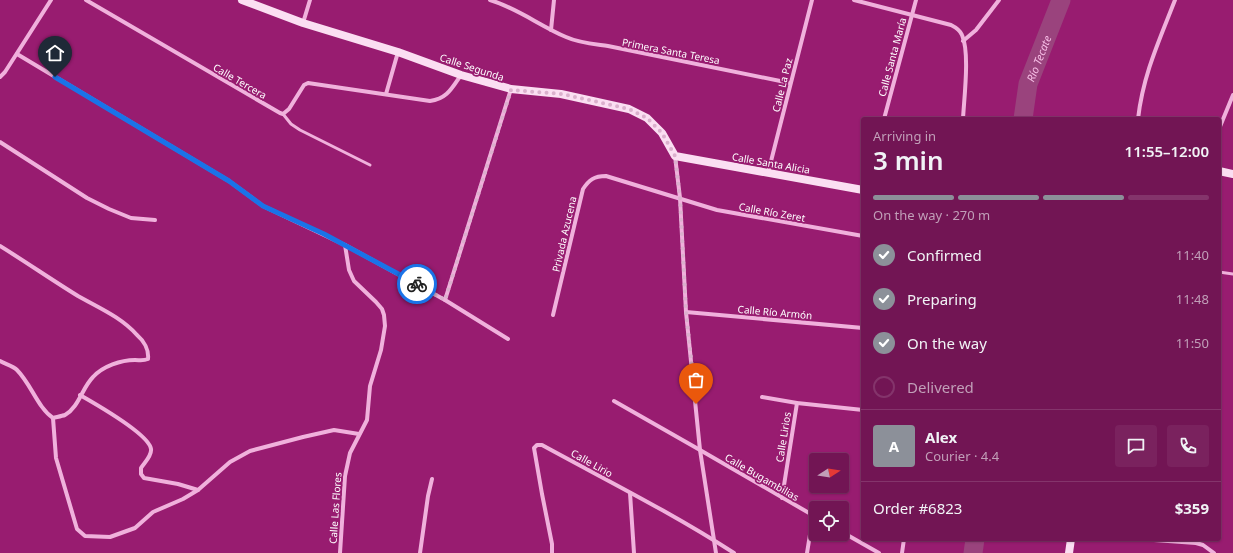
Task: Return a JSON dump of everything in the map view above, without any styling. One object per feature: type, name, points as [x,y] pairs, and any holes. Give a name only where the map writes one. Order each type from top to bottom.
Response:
[{"type":"street","points":[[0,77],[17,54],[51,0]]},
{"type":"street","name":"Calle Tercera","points":[[86,0],[283,114]]},
{"type":"street","points":[[303,23],[310,0]]},
{"type":"street","name":"Primera Santa Teresa","points":[[490,0],[527,16],[566,37],[586,43],[608,46],[790,83]]},
{"type":"street","points":[[551,30],[554,0]]},
{"type":"street","name":"Calle La Paz","points":[[768,173],[812,0]]},
{"type":"street","points":[[854,0],[956,27],[962,34],[966,70],[963,117]]},
{"type":"street","name":"Calle Santa María","points":[[885,117],[916,0]]},
{"type":"street","points":[[963,41],[976,30],[999,0]]},
{"type":"street","points":[[1138,117],[1150,61],[1176,0]]},
{"type":"street","name":"Calle Segunda","points":[[246,1],[303,23],[398,52],[461,75],[511,90],[562,94],[629,109],[647,118],[662,133],[675,156],[680,198],[686,312],[700,450]]},
{"type":"street","points":[[386,94],[398,52]]},
{"type":"street","points":[[17,54],[229,181],[263,206],[345,245],[445,300],[508,339]]},
{"type":"street","points":[[283,114],[290,109],[304,85],[308,83],[430,101],[438,100],[444,96],[451,90],[461,75]]},
{"type":"street","points":[[445,300],[511,90]]},
{"type":"street","points":[[1221,124],[1233,95]]},
{"type":"street","points":[[0,142],[58,180],[108,209],[131,218],[156,220]]},
{"type":"street","name":"Calle Santa Alicia","points":[[675,156],[861,190]]},
{"type":"street","points":[[1221,171],[1233,174]]},
{"type":"street","name":"Privada Azucena","points":[[553,315],[583,189],[592,178],[606,176],[680,198]]},
{"type":"street","name":"Calle Río Zeret","points":[[680,198],[717,210],[861,236]]},
{"type":"street","name":"Calle Las Flores","points":[[340,553],[345,476],[350,453],[366,420],[370,386],[381,350],[385,326],[384,315],[376,302],[354,281],[349,270],[345,245]]},
{"type":"street","points":[[0,246],[79,296],[119,318],[138,336],[148,350],[148,359],[145,361],[136,360],[122,362],[103,369],[93,377],[80,395],[75,407],[65,415],[53,418],[46,413],[30,386],[16,369],[0,361]]},
{"type":"street","name":"Calle Río Armón","points":[[686,312],[861,328]]},
{"type":"street","points":[[80,395],[107,410],[147,440],[151,448],[151,454],[141,468],[141,474],[144,478],[178,484],[198,490]]},
{"type":"street","points":[[762,397],[797,403],[861,410]]},
{"type":"street","name":"Calle Bugambilias","points":[[614,401],[809,514]]},
{"type":"street","name":"Calle Lirios","points":[[782,498],[797,403]]},
{"type":"street","points":[[53,418],[56,458],[77,529],[85,536],[110,537],[135,528],[153,512],[183,499],[198,490],[230,462],[250,452],[334,430],[359,434]]},
{"type":"street","name":"Calle Lirio","points":[[552,553],[552,544],[534,448],[537,445],[542,445],[630,493],[714,540],[734,553]]},
{"type":"street","points":[[700,450],[716,553]]},
{"type":"street","points":[[420,553],[428,496],[432,479]]},
{"type":"street","points":[[630,493],[634,553]]},
{"type":"street","points":[[849,536],[879,553]]},
{"type":"street","points":[[807,553],[810,541]]},
{"type":"street","points":[[902,553],[904,541]]},
{"type":"street","points":[[1069,553],[1071,541]]},
{"type":"street","points":[[1168,541],[1196,543],[1203,545],[1214,553]]},
{"type":"lane","points":[[283,114],[300,130],[370,165]]},
{"type":"lane","points":[[1221,272],[1233,274]]},
{"type":"waterway","name":"Río Tecate","points":[[1023,117],[1028,84],[1061,0]]},
{"type":"waterway","name":"Río Tecate","points":[[973,553],[975,541]]},
{"type":"way so far","points":[[417,284],[445,300],[511,90],[562,94],[629,109],[647,118],[662,133],[675,156],[680,198],[686,312],[696,404]]},
{"type":"route","points":[[55,77],[229,181],[263,206],[324,234],[417,284]]}]
